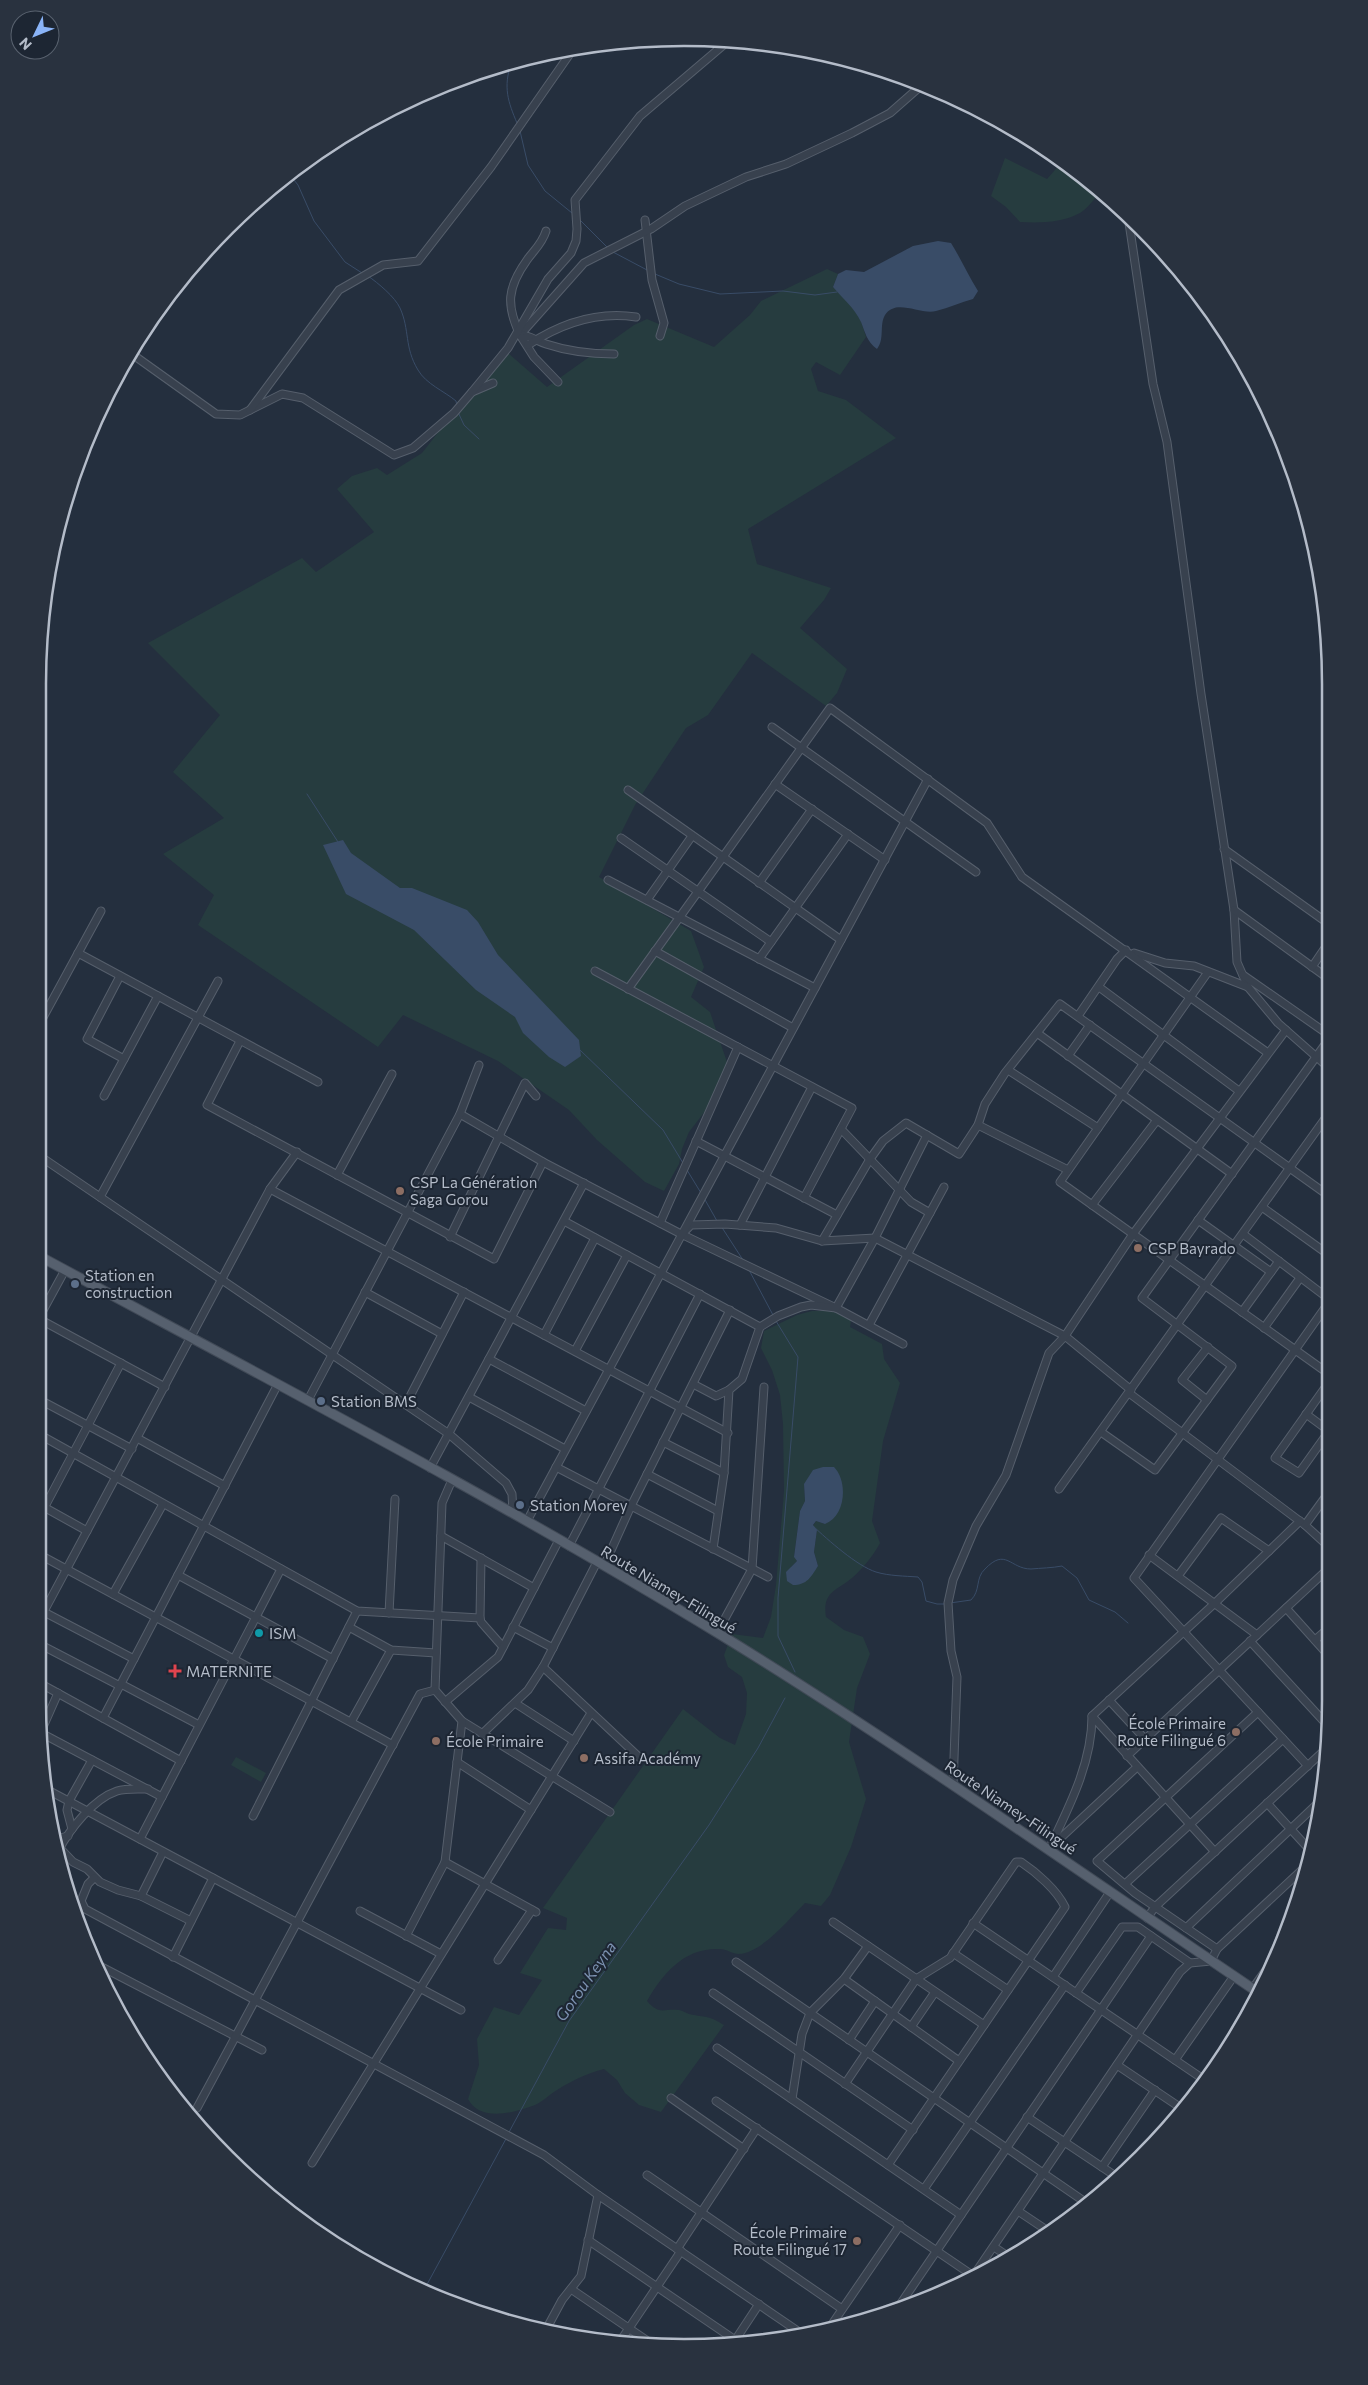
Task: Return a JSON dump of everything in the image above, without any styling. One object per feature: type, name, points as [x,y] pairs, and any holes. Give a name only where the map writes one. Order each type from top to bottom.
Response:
[{"type":"main road","name":"Route Niamey-Filingué","points":[[46,1260],[308,1400],[513,1513],[717,1633],[1050,1849],[1147,1918],[1253,1989]]},
{"type":"street","points":[[519,333],[544,285],[571,253],[576,241],[575,200],[640,116],[720,48]]},
{"type":"street","points":[[250,410],[338,290],[383,265],[418,261],[491,167],[567,58]]},
{"type":"street","points":[[137,357],[216,414],[240,415],[282,394],[303,398],[394,455],[413,448],[454,413],[519,333],[584,262],[646,231],[685,206],[746,177],[786,164],[852,133],[890,113],[915,90]]},
{"type":"street","points":[[645,220],[652,280],[664,323],[660,336]]},
{"type":"street","points":[[1130,228],[1153,384],[1167,442],[1200,694],[1234,910],[1235,952],[1248,987],[1286,1030],[1322,1063]]},
{"type":"street","points":[[546,231],[543,240],[527,260],[511,286],[511,315],[519,333],[534,357],[558,382]]},
{"type":"street","points":[[528,345],[558,329],[602,315],[615,314],[636,317]]},
{"type":"street","points":[[519,333],[529,335],[547,345],[593,354],[614,354]]},
{"type":"street","points":[[472,392],[493,383]]},
{"type":"street","points":[[628,989],[830,708],[987,823],[1022,877],[1268,1053]]},
{"type":"street","points":[[772,727],[976,872]]},
{"type":"street","points":[[527,1521],[928,779]]},
{"type":"street","points":[[775,784],[884,860]]},
{"type":"street","points":[[628,790],[841,940]]},
{"type":"street","points":[[759,883],[812,809]]},
{"type":"street","points":[[759,959],[848,834]]},
{"type":"street","points":[[646,900],[692,836]]},
{"type":"street","points":[[621,838],[771,942]]},
{"type":"street","points":[[1224,849],[1322,919]]},
{"type":"street","points":[[608,880],[815,988]]},
{"type":"street","points":[[1234,910],[1322,974]]},
{"type":"street","points":[[46,1009],[101,911]]},
{"type":"street","points":[[1126,950],[1166,963],[1194,966],[1248,987]]},
{"type":"street","points":[[1078,1016],[1117,959],[1126,950]]},
{"type":"street","points":[[655,951],[793,1028]]},
{"type":"street","points":[[1312,967],[1322,952]]},
{"type":"street","points":[[78,953],[318,1082]]},
{"type":"street","points":[[595,971],[852,1108],[804,1198]]},
{"type":"street","points":[[1208,972],[1060,1182],[1322,1369]]},
{"type":"street","points":[[1242,974],[1322,1029]]},
{"type":"street","points":[[120,976],[87,1039],[124,1059]]},
{"type":"street","points":[[100,1197],[218,981]]},
{"type":"street","points":[[1099,986],[1240,1091]]},
{"type":"street","points":[[104,1096],[158,996]]},
{"type":"street","points":[[822,1241],[870,1159],[883,1141],[906,1123],[959,1154],[978,1124],[985,1104],[1008,1070],[1060,1004],[1322,1191]]},
{"type":"street","points":[[1068,1056],[1090,1025]]},
{"type":"street","points":[[953,1785],[957,1678],[951,1651],[948,1603],[953,1580],[976,1526],[1006,1475],[1049,1353],[1065,1336],[1133,1234],[1286,1030]]},
{"type":"street","points":[[1037,1033],[1232,1174]]},
{"type":"street","points":[[240,1040],[207,1105],[297,1152],[408,1215],[494,1259],[543,1162]]},
{"type":"street","points":[[660,1223],[738,1048]]},
{"type":"street","points":[[1101,1432],[1155,1470],[1232,1366],[1142,1298],[1322,1049]]},
{"type":"street","points":[[308,1400],[460,1114],[478,1064]]},
{"type":"street","points":[[1008,1070],[1098,1128]]},
{"type":"street","points":[[338,1176],[392,1074]]},
{"type":"street","points":[[450,1237],[525,1083],[536,1096]]},
{"type":"street","points":[[740,1225],[812,1087]]},
{"type":"street","points":[[460,1114],[543,1162],[681,1234],[836,1308],[903,1344]]},
{"type":"street","points":[[1092,1205],[1157,1120]]},
{"type":"street","points":[[1059,1489],[1179,1325],[1322,1123]]},
{"type":"street","points":[[978,1124],[1068,1170]]},
{"type":"street","points":[[841,1129],[911,1202],[930,1213]]},
{"type":"street","points":[[836,1308],[875,1238],[927,1135]]},
{"type":"street","points":[[696,1140],[837,1215]]},
{"type":"street","points":[[46,1608],[270,1189],[297,1152]]},
{"type":"street","points":[[46,1160],[449,1434],[506,1483],[512,1494],[513,1513]]},
{"type":"street","points":[[430,1468],[584,1183]]},
{"type":"street","points":[[869,1325],[944,1187]]},
{"type":"street","points":[[270,1189],[728,1433]]},
{"type":"street","points":[[1262,1207],[1322,1250]]},
{"type":"street","points":[[1198,1220],[1271,1272]]},
{"type":"street","points":[[564,1221],[760,1327]]},
{"type":"street","points":[[681,1234],[691,1225],[740,1225],[776,1228],[822,1241],[875,1238],[1065,1336],[1130,1392],[1303,1523],[1322,1541]]},
{"type":"street","points":[[1243,1234],[1322,1295]]},
{"type":"street","points":[[544,1335],[595,1238]]},
{"type":"street","points":[[575,1352],[627,1255]]},
{"type":"street","points":[[1242,1312],[1279,1261]]},
{"type":"street","points":[[46,1305],[65,1270]]},
{"type":"street","points":[[1264,1328],[1300,1278]]},
{"type":"street","points":[[365,1292],[442,1334]]},
{"type":"street","points":[[406,1404],[464,1292]]},
{"type":"street","points":[[569,1546],[700,1294]]},
{"type":"street","points":[[693,1384],[716,1396],[729,1390],[742,1379],[760,1327],[778,1316],[802,1307],[811,1305],[836,1308]]},
{"type":"street","points":[[482,1734],[528,1690],[543,1667],[601,1564],[730,1310]]},
{"type":"street","points":[[1308,1766],[1134,1578],[1322,1311]]},
{"type":"street","points":[[46,1323],[165,1387]]},
{"type":"street","points":[[1207,1400],[1182,1380],[1208,1347]]},
{"type":"street","points":[[489,1359],[586,1411]]},
{"type":"street","points":[[46,1503],[121,1363]]},
{"type":"street","points":[[103,1718],[278,1384]]},
{"type":"street","points":[[717,1633],[752,1569],[764,1387]]},
{"type":"street","points":[[713,1549],[724,1473],[728,1433],[729,1390]]},
{"type":"street","points":[[1322,1392],[1275,1458],[1296,1474],[1299,1474],[1322,1441]]},
{"type":"street","points":[[469,1397],[565,1449]]},
{"type":"street","points":[[46,1403],[132,1449]]},
{"type":"street","points":[[1306,1414],[1322,1426]]},
{"type":"street","points":[[46,1438],[357,1611],[480,1618]]},
{"type":"street","points":[[137,1438],[225,1486]]},
{"type":"street","points":[[663,1442],[724,1473]]},
{"type":"street","points":[[556,1467],[768,1577]]},
{"type":"street","points":[[647,1474],[718,1511]]},
{"type":"street","points":[[452,1480],[442,1504],[435,1690],[462,1721],[610,1812]]},
{"type":"street","points":[[389,1613],[396,1499]]},
{"type":"street","points":[[1050,1849],[1073,1798],[1090,1743],[1092,1716],[1269,1551],[1303,1523],[1322,1500]]},
{"type":"street","points":[[113,1594],[163,1504]]},
{"type":"street","points":[[46,1510],[87,1531]]},
{"type":"street","points":[[1178,1576],[1221,1518],[1269,1551]]},
{"type":"street","points":[[441,1536],[534,1588]]},
{"type":"street","points":[[446,1702],[498,1657],[559,1540]]},
{"type":"street","points":[[1149,1555],[1257,1635]]},
{"type":"street","points":[[46,1558],[393,1745]]},
{"type":"street","points":[[481,1558],[480,1618],[481,1622],[503,1647]]},
{"type":"street","points":[[140,1839],[281,1569]]},
{"type":"street","points":[[178,1575],[333,1659]]},
{"type":"street","points":[[1127,1756],[1322,1575]]},
{"type":"street","points":[[1286,1608],[1322,1648]]},
{"type":"street","points":[[253,1816],[357,1611]]},
{"type":"street","points":[[46,1615],[134,1659]]},
{"type":"street","points":[[349,1627],[390,1650],[436,1653]]},
{"type":"street","points":[[512,1627],[552,1648]]},
{"type":"street","points":[[1315,1640],[1322,1634]]},
{"type":"street","points":[[1250,1641],[1321,1718]]},
{"type":"street","points":[[46,1648],[199,1725]]},
{"type":"street","points":[[350,1722],[390,1650]]},
{"type":"street","points":[[543,1667],[640,1758]]},
{"type":"street","points":[[46,1687],[180,1761]]},
{"type":"street","points":[[197,2108],[420,1694],[435,1690]]},
{"type":"street","points":[[47,1718],[58,1693]]},
{"type":"street","points":[[1109,1700],[1145,1739]]},
{"type":"street","points":[[515,1702],[574,1741]]},
{"type":"street","points":[[1218,1949],[1155,1907],[1097,1864],[1097,1860],[1258,1712]]},
{"type":"street","points":[[312,2163],[591,1713]]},
{"type":"street","points":[[1092,1716],[1215,1852]]},
{"type":"street","points":[[406,1936],[445,1862],[462,1721]]},
{"type":"street","points":[[48,1736],[162,1797]]},
{"type":"street","points":[[1125,1884],[1283,1739]]},
{"type":"street","points":[[1147,1918],[1155,1907],[1319,1756]]},
{"type":"street","points":[[72,1829],[67,1810],[68,1801],[92,1760]]},
{"type":"street","points":[[456,1762],[531,1810]]},
{"type":"street","points":[[1050,1849],[1137,1767]]},
{"type":"street","points":[[63,1842],[87,1811],[117,1790],[129,1778]]},
{"type":"street","points":[[117,1790],[148,1789]]},
{"type":"street","points":[[54,1793],[461,2010]]},
{"type":"street","points":[[1267,1804],[1305,1844]]},
{"type":"street","points":[[1186,1928],[1312,1809]]},
{"type":"street","points":[[62,1838],[68,1836]]},
{"type":"street","points":[[140,1896],[163,1852]]},
{"type":"street","points":[[65,1855],[87,1869],[94,1878],[112,1888],[140,1896],[191,1921]]},
{"type":"street","points":[[845,2084],[916,1979],[950,1958],[1014,1864],[1018,1861],[1023,1863],[1059,1897],[1065,1907],[888,2165]]},
{"type":"street","points":[[445,1862],[534,1911],[498,1960]]},
{"type":"street","points":[[1076,1993],[1122,1927],[1138,1926],[1190,1963],[1211,1961],[1218,1949],[1298,1874]]},
{"type":"street","points":[[94,1878],[83,1893],[81,1901],[85,1909],[544,2155],[598,2195],[794,2328]]},
{"type":"street","points":[[173,1957],[213,1878]]},
{"type":"street","points":[[1053,1977],[1110,1892]]},
{"type":"street","points":[[360,1911],[441,1954]]},
{"type":"street","points":[[833,1922],[984,2025]]},
{"type":"street","points":[[974,1923],[1199,2076]]},
{"type":"street","points":[[903,2299],[1152,1936]]},
{"type":"street","points":[[792,2099],[802,2034],[810,2013],[844,1979],[868,1946]]},
{"type":"street","points":[[953,1953],[1008,1990]]},
{"type":"street","points":[[736,1962],[1081,2199]]},
{"type":"street","points":[[981,2265],[1170,1984],[1190,1963]]},
{"type":"street","points":[[106,1969],[262,2050]]},
{"type":"street","points":[[1175,2060],[1234,1976]]},
{"type":"street","points":[[844,1979],[959,2062]]},
{"type":"street","points":[[924,2189],[1065,1985]]},
{"type":"street","points":[[911,2027],[935,1992]]},
{"type":"street","points":[[713,1993],[913,2130]]},
{"type":"street","points":[[849,2040],[875,2001]]},
{"type":"street","points":[[717,2048],[961,2215]]},
{"type":"street","points":[[1117,2064],[1177,2105]]},
{"type":"street","points":[[1102,2167],[1155,2090]]},
{"type":"street","points":[[671,2098],[744,2148]]},
{"type":"street","points":[[716,2101],[968,2272]]},
{"type":"street","points":[[1027,2117],[1111,2173]]},
{"type":"street","points":[[624,2335],[657,2287],[702,2212],[757,2128]]},
{"type":"street","points":[[647,2175],[842,2309]]},
{"type":"street","points":[[549,2324],[562,2300],[581,2276],[598,2195]]},
{"type":"street","points":[[1018,2211],[1043,2228]]},
{"type":"street","points":[[835,2320],[900,2225]]},
{"type":"street","points":[[588,2240],[727,2337]]},
{"type":"street","points":[[994,2247],[1003,2253]]},
{"type":"street","points":[[572,2289],[642,2337]]},
{"type":"street","points":[[740,2336],[759,2304]]},
{"type":"green space","points":[[1005,158],[1047,179],[1057,168],[1095,198],[1080,213],[1066,219],[1050,222],[1020,222],[1006,207],[991,196]]},
{"type":"green space","points":[[827,269],[838,274],[833,287],[851,304],[861,321],[866,337],[840,375],[816,362],[811,369],[818,391],[846,400],[896,438],[748,529],[757,564],[831,588],[824,600],[800,628],[847,669],[837,693],[826,706],[752,653],[708,715],[686,728],[635,805],[599,877],[691,931],[704,967],[691,997],[710,1012],[728,1065],[706,1110],[689,1132],[682,1149],[679,1164],[664,1191],[645,1182],[597,1140],[569,1110],[498,1061],[403,1015],[378,1047],[198,925],[214,895],[163,854],[224,818],[173,772],[220,715],[148,643],[302,558],[316,572],[374,532],[337,489],[352,476],[377,468],[387,475],[422,453],[476,384],[507,352],[547,387],[634,325],[647,319],[714,347],[750,315],[761,301]]},
{"type":"green space","points":[[812,1311],[836,1311],[852,1315],[850,1327],[882,1344],[884,1359],[900,1383],[883,1441],[872,1521],[880,1543],[860,1570],[828,1597],[825,1609],[826,1617],[844,1630],[863,1637],[870,1654],[857,1688],[849,1742],[866,1799],[851,1847],[830,1895],[821,1906],[805,1903],[775,1934],[748,1952],[737,1954],[720,1949],[696,1952],[676,1964],[660,1981],[647,2001],[651,2006],[659,2010],[679,2010],[715,2020],[724,2025],[661,2112],[639,2105],[625,2093],[617,2080],[604,2069],[572,2081],[538,2104],[527,2108],[498,2114],[481,2111],[473,2106],[468,2099],[479,2065],[477,2039],[494,2007],[519,2015],[542,1980],[520,1973],[548,1928],[566,1930],[567,1918],[543,1908],[683,1709],[720,1738],[735,1745],[746,1714],[747,1693],[742,1677],[728,1667],[724,1655],[732,1634],[763,1638],[771,1617],[776,1585],[784,1491],[783,1424],[780,1395],[772,1370],[761,1348],[764,1331],[797,1315]],"holes":[[[804,1484],[825,1524],[816,1521],[813,1526],[817,1530],[814,1552],[818,1566],[814,1571],[791,1567],[797,1561],[794,1556],[800,1511],[805,1501]]]},
{"type":"green space","points":[[236,1757],[266,1773],[261,1782],[231,1765]]},
{"type":"water","points":[[938,241],[951,243],[978,291],[973,299],[936,311],[930,312],[902,307],[890,310],[883,319],[881,341],[877,349],[869,340],[855,312],[833,287],[838,274],[846,270],[864,272],[913,246]]},
{"type":"water","points":[[343,840],[351,853],[400,888],[412,888],[467,910],[478,922],[498,955],[579,1040],[581,1056],[565,1067],[549,1057],[523,1033],[515,1017],[476,990],[414,930],[346,894],[323,845]]},
{"type":"water","points":[[823,1467],[834,1467],[838,1473],[843,1489],[841,1506],[832,1520],[825,1524],[816,1521],[813,1525],[817,1530],[814,1552],[818,1566],[811,1577],[805,1582],[793,1585],[787,1581],[786,1572],[797,1561],[794,1557],[800,1511],[805,1501],[804,1484],[813,1470]]},
{"type":"waterway","points":[[509,71],[507,80],[508,94],[517,123]]},
{"type":"waterway","points":[[520,131],[528,165],[545,191],[572,213]]},
{"type":"waterway","points":[[294,180],[314,221],[345,262],[362,273]]},
{"type":"waterway","points":[[579,219],[608,248]]},
{"type":"waterway","points":[[613,252],[647,270]]},
{"type":"waterway","points":[[655,274],[679,284],[720,294],[783,291],[815,295],[837,292]]},
{"type":"waterway","points":[[368,276],[381,286],[398,304],[403,316],[411,354],[421,375],[456,401],[457,406]]},
{"type":"waterway","points":[[458,412],[464,425],[479,439]]},
{"type":"waterway","points":[[307,794],[338,842]]},
{"type":"waterway","points":[[580,1050],[663,1130],[683,1163]]},
{"type":"waterway","points":[[687,1170],[701,1193]]},
{"type":"waterway","points":[[704,1198],[717,1221]]},
{"type":"waterway","points":[[721,1226],[743,1260]]},
{"type":"waterway","points":[[749,1270],[773,1315]]},
{"type":"waterway","points":[[776,1321],[798,1357],[778,1598],[778,1636],[795,1672]]},
{"type":"waterway","points":[[813,1526],[843,1552],[868,1569],[897,1576],[918,1577],[922,1582],[926,1601],[946,1604]]},
{"type":"waterway","points":[[950,1603],[971,1600],[976,1592],[980,1576],[985,1569],[992,1563],[1003,1559],[1018,1566],[1031,1569],[1062,1566],[1077,1578],[1089,1600],[1115,1612],[1128,1623]]},
{"type":"waterway","name":"Gorou Keyna","points":[[508,2134],[569,2021],[709,1825],[758,1748],[785,1698]]},
{"type":"waterway","name":"Gorou Keyna","points":[[427,2284],[507,2137]]},
{"type":"place","name":"CSP La Génération Saga Gorou","points":[[400,1191]]},
{"type":"place","name":"CSP Bayrado","points":[[1138,1248]]},
{"type":"place","name":"Station en construction","points":[[75,1284]]},
{"type":"place","name":"Station BMS","points":[[321,1401]]},
{"type":"place","name":"Station Morey","points":[[520,1505]]},
{"type":"place","name":"ISM","points":[[259,1633]]},
{"type":"place","name":"MATERNITE","points":[[175,1671]]},
{"type":"place","name":"École Primaire Route Filingué 6","points":[[1236,1732]]},
{"type":"place","name":"École Primaire","points":[[436,1741]]},
{"type":"place","name":"Assifa Académy","points":[[584,1758]]},
{"type":"place","name":"École Primaire Route Filingué 17","points":[[857,2241]]}]
